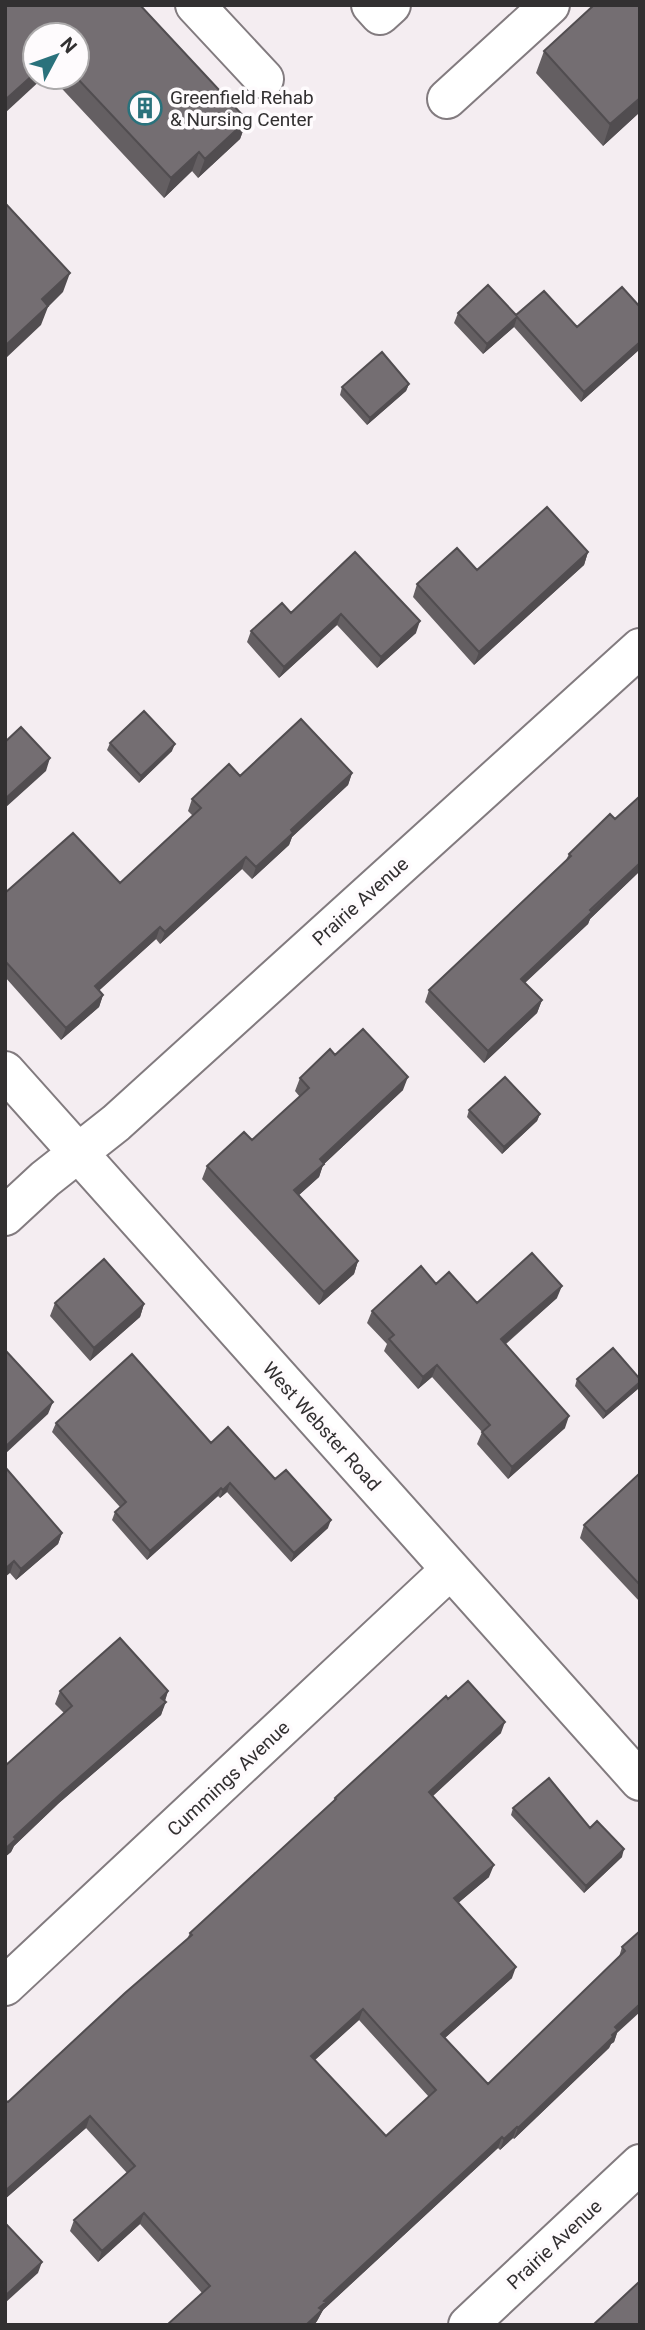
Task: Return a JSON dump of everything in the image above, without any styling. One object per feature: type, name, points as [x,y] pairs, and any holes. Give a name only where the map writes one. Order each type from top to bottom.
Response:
[{"type":"street","points":[[195,5],[264,79]]},
{"type":"street","points":[[371,5],[380,15],[391,5]]},
{"type":"street","points":[[447,99],[550,5]]},
{"type":"street","name":"Prairie Avenue","points":[[5,1216],[45,1179],[126,1113],[640,648]]},
{"type":"street","name":"West Webster Road","points":[[5,1071],[640,1781]]},
{"type":"street","name":"Cummings Avenue","points":[[5,1986],[450,1570]]},
{"type":"street","name":"Prairie Avenue","points":[[468,2325],[640,2164]]},
{"type":"building","name":"Greenfield Rehab & Nursing Center","points":[[5,5],[140,5],[247,120],[205,159],[199,152],[171,178],[89,91],[91,21],[21,21],[21,86],[5,100]]},
{"type":"building","points":[[594,5],[640,5],[640,98],[610,124],[544,51]]},
{"type":"building","points":[[5,203],[70,273],[42,299],[48,306],[6,345]]},
{"type":"building","points":[[488,285],[516,315],[544,291],[577,327],[622,287],[640,307],[640,342],[584,392],[517,317],[487,344],[458,313]]},
{"type":"building","points":[[382,352],[409,384],[370,418],[342,387]]},
{"type":"building","points":[[547,507],[588,552],[479,652],[417,584],[457,548],[477,570]]},
{"type":"building","points":[[355,552],[420,621],[381,657],[341,614],[284,667],[251,631],[282,603],[291,613]]},
{"type":"building","points":[[144,711],[175,744],[141,776],[110,743]]},
{"type":"building","points":[[301,719],[352,773],[256,867],[246,857],[165,932],[160,927],[95,986],[103,995],[66,1028],[5,961],[5,893],[73,833],[120,883],[201,808],[192,799],[229,764],[240,776]]},
{"type":"building","points":[[21,727],[50,758],[5,799],[5,742]]},
{"type":"building","points":[[640,796],[640,863],[521,979],[542,1000],[488,1051],[429,990],[571,856],[569,854],[610,814],[615,819]]},
{"type":"building","points":[[363,1029],[408,1077],[320,1159],[324,1164],[294,1190],[358,1261],[324,1292],[207,1166],[244,1132],[252,1140],[309,1088],[300,1078],[330,1049],[335,1055]]},
{"type":"building","points":[[505,1077],[540,1114],[504,1147],[469,1110]]},
{"type":"building","points":[[532,1253],[562,1286],[501,1339],[569,1416],[512,1467],[482,1432],[490,1425],[437,1365],[423,1377],[389,1339],[394,1335],[372,1311],[421,1266],[436,1284],[449,1272],[477,1303]]},
{"type":"building","points":[[104,1259],[144,1304],[94,1348],[55,1303]]},
{"type":"building","points":[[613,1348],[640,1382],[606,1412],[577,1379]]},
{"type":"building","points":[[5,1352],[53,1402],[5,1447]]},
{"type":"building","points":[[132,1354],[211,1443],[228,1427],[275,1479],[286,1470],[331,1520],[294,1553],[230,1483],[150,1551],[115,1512],[126,1502],[56,1423]]},
{"type":"building","points":[[5,1467],[62,1533],[21,1569],[14,1561],[5,1569]]},
{"type":"building","points":[[640,1473],[640,1585],[584,1525]]},
{"type":"building","points":[[120,1638],[168,1691],[161,1698],[166,1702],[64,1791],[14,1837],[16,1839],[5,1849],[5,1766],[72,1706],[60,1691]]},
{"type":"building","points":[[468,1681],[505,1722],[429,1792],[494,1865],[454,1898],[516,1967],[441,2034],[488,2084],[625,1951],[622,1947],[640,1931],[640,2004],[615,2027],[618,2030],[613,2037],[518,2128],[504,2139],[502,2137],[324,2301],[326,2302],[319,2308],[322,2310],[306,2325],[167,2325],[210,2286],[144,2213],[102,2251],[74,2220],[135,2166],[90,2116],[5,2191],[5,2101],[8,2102],[192,1935],[190,1933],[446,1696],[448,1699]],"holes":[[[363,2009],[436,2090],[386,2136],[311,2056]]]},
{"type":"building","points":[[549,1778],[590,1828],[597,1821],[624,1849],[586,1886],[513,1808]]},
{"type":"building","points":[[5,2223],[42,2262],[5,2296]]},
{"type":"building","points":[[640,2281],[640,2325],[593,2325]]},
{"type":"place","name":"Greenfield Rehab & Nursing Center","points":[[145,108]]}]
